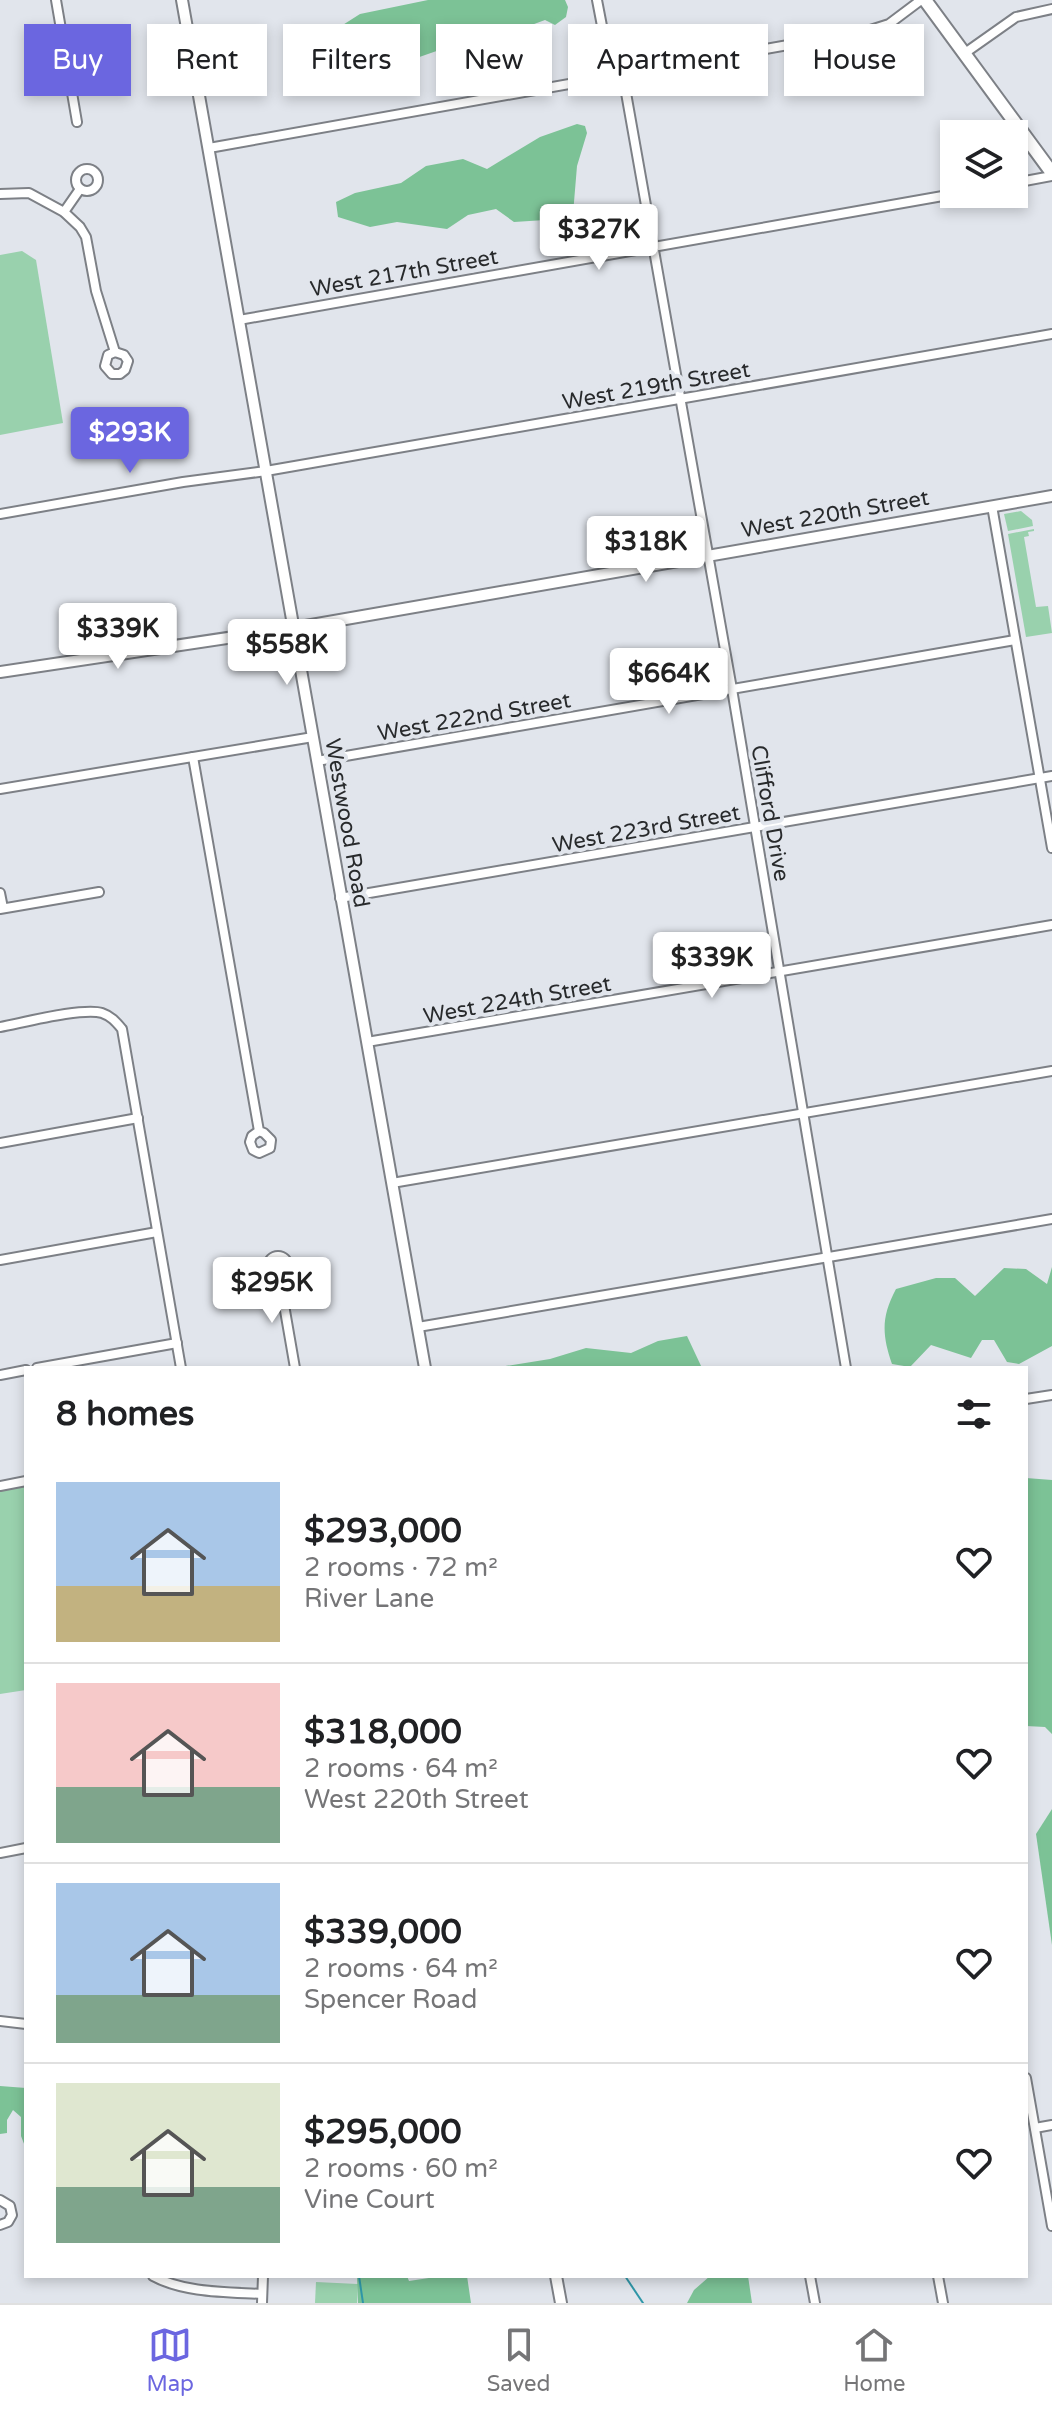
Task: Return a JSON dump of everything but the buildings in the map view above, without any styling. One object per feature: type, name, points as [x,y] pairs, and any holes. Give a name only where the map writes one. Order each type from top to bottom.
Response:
[{"type":"main road","points":[[923,0],[1052,174]]},
{"type":"street","points":[[56,0],[77,122]]},
{"type":"street","name":"Westwood Road","points":[[182,0],[425,1366]]},
{"type":"street","points":[[597,0],[602,24]]},
{"type":"street","points":[[768,49],[867,31],[889,24],[923,0]]},
{"type":"street","points":[[965,53],[1016,17],[1052,9]]},
{"type":"street","points":[[209,148],[568,86]]},
{"type":"street","name":"Clifford Drive","points":[[626,96],[732,689],[846,1366]]},
{"type":"street","points":[[1028,180],[1052,174]]},
{"type":"street","points":[[64,212],[80,189]]},
{"type":"street","points":[[0,194],[29,193],[64,212],[80,227],[86,237],[98,300],[115,352]]},
{"type":"street","name":"West 217th Street","points":[[239,320],[940,196]]},
{"type":"street","name":"West 219th Street","points":[[0,514],[266,471],[1052,334]]},
{"type":"street","name":"West 220th Street","points":[[0,672],[294,628],[1052,496]]},
{"type":"street","points":[[992,506],[1052,848]]},
{"type":"street","name":"West 222nd Street","points":[[317,761],[1015,640]]},
{"type":"street","points":[[0,789],[313,737]]},
{"type":"street","points":[[193,757],[259,1131]]},
{"type":"street","name":"West 223rd Street","points":[[340,898],[1052,776]]},
{"type":"street","points":[[0,893],[1,908],[99,892]]},
{"type":"street","name":"West 224th Street","points":[[367,1042],[1052,925]]},
{"type":"street","points":[[0,1027],[96,1012],[111,1018],[122,1029],[181,1366]]},
{"type":"street","points":[[392,1183],[1052,1071]]},
{"type":"street","points":[[0,1143],[138,1118]]},
{"type":"street","points":[[418,1327],[1052,1219]]},
{"type":"street","points":[[0,1260],[157,1232]]},
{"type":"street","points":[[279,1276],[295,1366]]},
{"type":"street","points":[[48,1366],[177,1343]]},
{"type":"street","points":[[0,1375],[24,1370]]},
{"type":"street","points":[[1028,1399],[1052,1395]]},
{"type":"street","points":[[0,1486],[24,1481]]},
{"type":"street","points":[[0,1853],[24,1848]]},
{"type":"street","points":[[0,2021],[24,2024]]},
{"type":"street","points":[[1028,2089],[1052,2226]]},
{"type":"street","points":[[1035,2128],[1052,2125]]},
{"type":"street","points":[[0,2200],[10,2206],[12,2215],[8,2222],[0,2225]]},
{"type":"street","points":[[158,2278],[169,2283],[262,2298],[263,2278]]},
{"type":"street","points":[[556,2278],[561,2303]]},
{"type":"street","points":[[810,2278],[815,2303]]},
{"type":"street","points":[[938,2278],[943,2303]]},
{"type":"green space","points":[[428,0],[565,0],[568,7],[566,17],[555,25],[545,20],[534,24],[436,24],[436,51],[420,57],[420,24],[344,24],[360,14]]},
{"type":"green space","points":[[577,124],[585,126],[587,133],[577,166],[573,214],[514,222],[496,209],[468,215],[447,229],[397,222],[370,227],[338,217],[336,202],[355,193],[401,183],[426,166],[463,159],[487,169],[540,137]]},
{"type":"green space","points":[[22,251],[36,260],[63,423],[0,435],[0,255]]},
{"type":"green space","points":[[1021,511],[1032,520],[1033,526],[1008,531],[1004,514]]},
{"type":"green space","points":[[1034,529],[1024,537],[1036,607],[1048,606],[1052,633],[1026,637],[1008,534]]},
{"type":"green space","points":[[1052,1267],[1052,1346],[1019,1364],[1007,1362],[994,1340],[982,1340],[971,1358],[931,1345],[911,1366],[892,1364],[885,1326],[896,1289],[936,1278],[955,1278],[975,1296],[1004,1268],[1026,1269],[1047,1284]]},
{"type":"green space","points":[[687,1336],[701,1366],[506,1366],[550,1359],[586,1348],[631,1353],[658,1341]]},
{"type":"green space","points":[[1028,1478],[1052,1480],[1052,1734],[1045,1727],[1028,1726]]},
{"type":"green space","points":[[24,1486],[24,1690],[0,1694],[0,1490]]},
{"type":"green space","points":[[1052,1809],[1052,1945],[1036,1834]]},
{"type":"green space","points":[[0,2086],[24,2088],[24,2144],[21,2117],[13,2110],[7,2120],[7,2133],[0,2134]]},
{"type":"green space","points":[[357,2278],[408,2278],[409,2281],[467,2278],[471,2303],[358,2303]]},
{"type":"green space","points":[[708,2278],[748,2278],[752,2303],[687,2303],[694,2290]]},
{"type":"green space","points":[[316,2282],[358,2284],[357,2303],[315,2303]]},
{"type":"waterway","points":[[359,2278],[363,2303]]},
{"type":"waterway","points":[[626,2278],[643,2303]]}]
